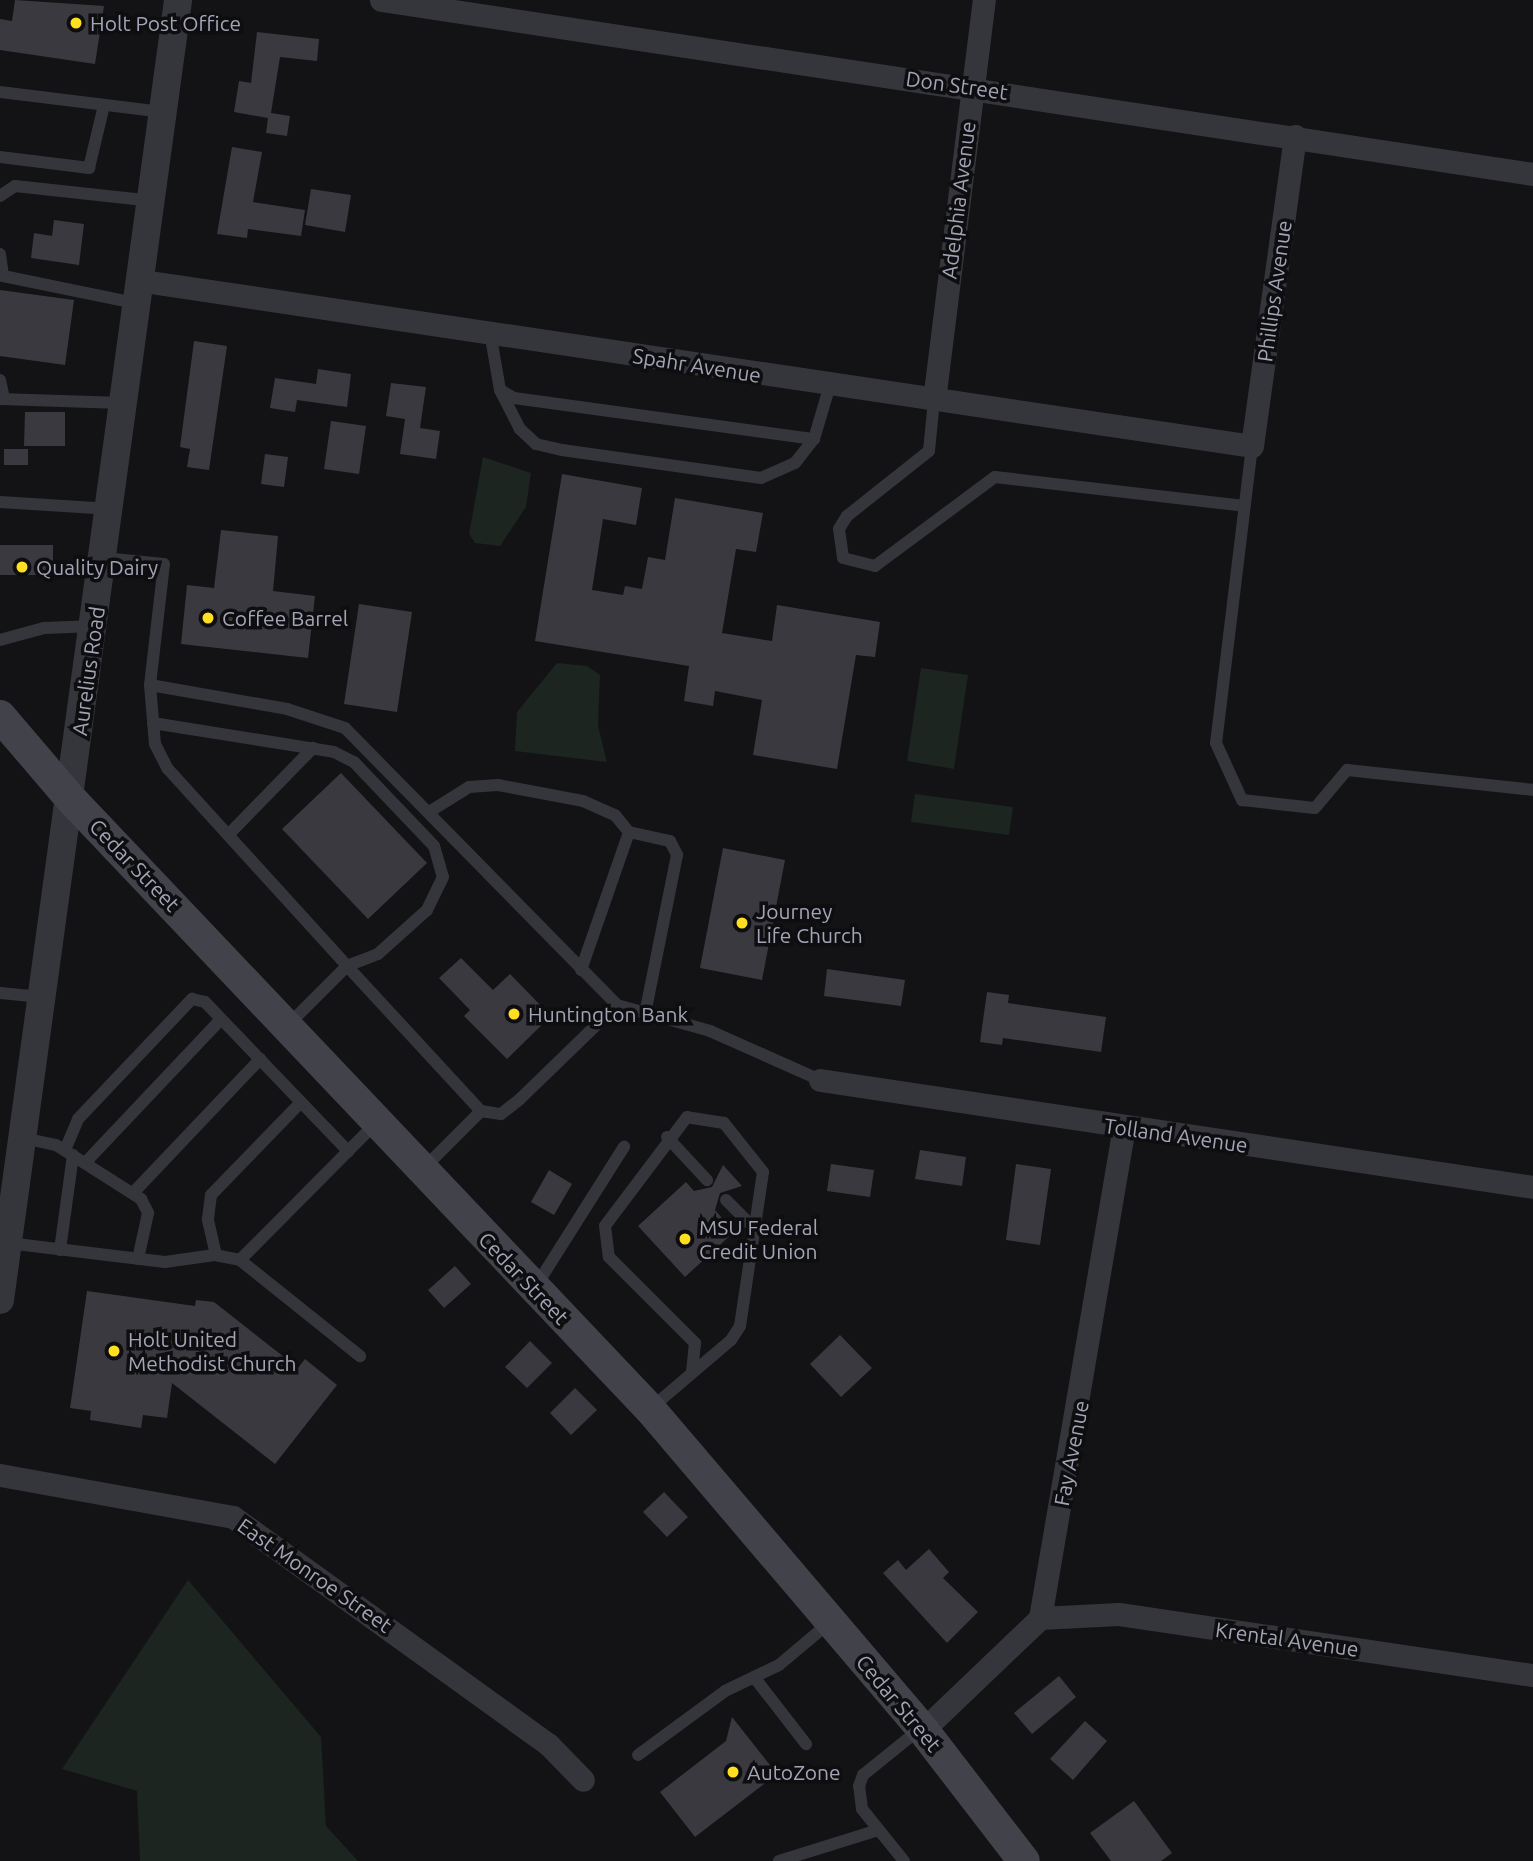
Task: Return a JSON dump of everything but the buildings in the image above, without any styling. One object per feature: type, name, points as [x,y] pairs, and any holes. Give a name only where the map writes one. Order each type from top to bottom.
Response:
[{"type":"main road","name":"Cedar Street","points":[[0,716],[70,798],[650,1409],[922,1729],[1024,1861]]},
{"type":"street","name":"Aurelius Road","points":[[0,1300],[142,293],[178,0]]},
{"type":"street","name":"Don Street","points":[[381,0],[972,87],[1533,174]]},
{"type":"street","name":"Adelphia Avenue","points":[[934,400],[984,0]]},
{"type":"street","name":"Phillips Avenue","points":[[1252,446],[1295,136]]},
{"type":"street","name":"Spahr Avenue","points":[[142,293],[490,332],[830,385],[1252,446]]},
{"type":"street","name":"Tolland Avenue","points":[[820,1080],[1533,1187]]},
{"type":"street","name":"Fay Avenue","points":[[1040,1618],[1124,1127]]},
{"type":"street","name":"East Monroe Street","points":[[0,1475],[233,1517],[548,1744],[583,1780]]},
{"type":"street","name":"Krental Avenue","points":[[1040,1618],[1119,1614],[1533,1675]]},
{"type":"street","points":[[922,1729],[1040,1618]]},
{"type":"lane","points":[[0,92],[164,112]]},
{"type":"lane","points":[[0,156],[89,168],[104,105]]},
{"type":"lane","points":[[0,195],[15,186],[153,201]]},
{"type":"lane","points":[[0,254],[3,276],[142,293]]},
{"type":"lane","points":[[490,332],[500,390],[520,429],[536,444],[562,450],[761,478],[795,463],[814,439],[830,385]]},
{"type":"lane","points":[[0,380],[2,399],[126,404]]},
{"type":"lane","points":[[500,390],[514,398],[814,439]]},
{"type":"lane","points":[[934,400],[929,451],[847,516],[839,529],[843,558],[875,566],[995,477],[1244,506]]},
{"type":"lane","points":[[1252,446],[1216,743],[1242,800],[1315,808],[1347,770],[1533,790]]},
{"type":"lane","points":[[0,502],[111,509]]},
{"type":"lane","points":[[104,558],[164,564],[150,685],[153,723],[168,769],[481,1111],[501,1114],[617,1005]]},
{"type":"lane","points":[[0,640],[44,628],[94,626]]},
{"type":"lane","points":[[150,685],[287,709],[345,729],[617,1005],[646,1009],[820,1080]]},
{"type":"lane","points":[[153,723],[313,748],[354,762],[443,862],[438,893],[427,910],[378,954],[347,966],[286,1026]]},
{"type":"lane","points":[[228,835],[313,748]]},
{"type":"lane","points":[[429,812],[469,787],[498,785],[583,801],[615,815],[629,832],[670,841],[677,855],[646,1009]]},
{"type":"lane","points":[[581,970],[629,832]]},
{"type":"lane","points":[[0,993],[42,997]]},
{"type":"lane","points":[[60,1250],[69,1153],[78,1119],[180,1006],[205,1002],[348,1151]]},
{"type":"lane","points":[[85,1163],[221,1019]]},
{"type":"lane","points":[[133,1193],[260,1059]]},
{"type":"lane","points":[[216,1255],[208,1219],[211,1195],[301,1102]]},
{"type":"lane","points":[[422,1171],[481,1111]]},
{"type":"lane","points":[[650,1409],[692,1373],[740,1326],[763,1172],[753,1152],[724,1123],[687,1117],[667,1137],[605,1226],[609,1257],[695,1343],[692,1373]]},
{"type":"lane","points":[[240,1260],[376,1122]]},
{"type":"lane","points":[[667,1137],[707,1180]]},
{"type":"lane","points":[[23,1138],[69,1153],[133,1193],[148,1213],[138,1259]]},
{"type":"lane","points":[[534,1289],[624,1147]]},
{"type":"lane","points":[[726,1200],[755,1229]]},
{"type":"lane","points":[[8,1243],[138,1259],[216,1255],[240,1260],[360,1356]]},
{"type":"lane","points":[[638,1755],[754,1677],[779,1665],[830,1621]]},
{"type":"lane","points":[[754,1677],[806,1744]]},
{"type":"lane","points":[[904,1861],[878,1830],[858,1799],[863,1775],[922,1729]]},
{"type":"lane","points":[[779,1861],[878,1830]]},
{"type":"shaded area","points":[[483,457],[531,473],[526,507],[500,546],[475,543],[469,534]]},
{"type":"shaded area","points":[[557,663],[587,666],[600,675],[598,726],[607,762],[515,751],[517,712]]},
{"type":"shaded area","points":[[921,668],[968,675],[954,769],[907,761]]},
{"type":"shaded area","points":[[915,794],[1013,807],[1009,835],[911,822]]},
{"type":"shaded area","points":[[188,1580],[321,1737],[326,1826],[358,1861],[140,1861],[137,1791],[62,1769]]},
{"type":"place","name":"Holt Post Office","points":[[76,23]]},
{"type":"place","name":"Quality Dairy","points":[[22,567]]},
{"type":"place","name":"Coffee Barrel","points":[[208,618]]},
{"type":"place","name":"Journey Life Church","points":[[742,923]]},
{"type":"place","name":"Huntington Bank","points":[[514,1014]]},
{"type":"place","name":"MSU Federal Credit Union","points":[[685,1239]]},
{"type":"place","name":"Holt United Methodist Church","points":[[114,1351]]},
{"type":"place","name":"AutoZone","points":[[733,1772]]}]
